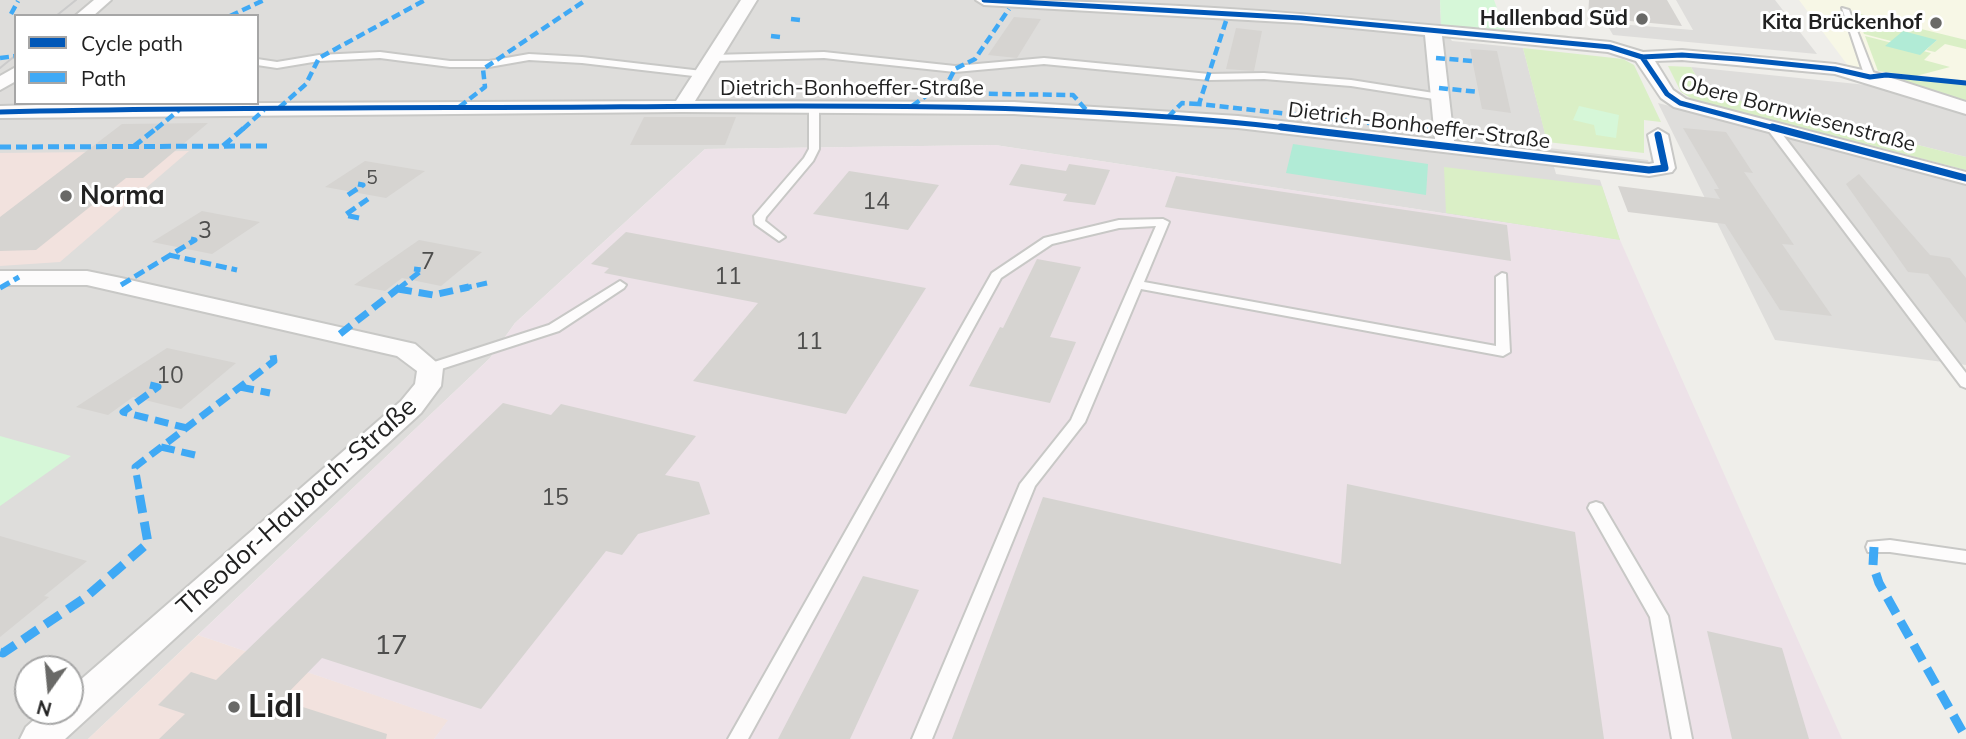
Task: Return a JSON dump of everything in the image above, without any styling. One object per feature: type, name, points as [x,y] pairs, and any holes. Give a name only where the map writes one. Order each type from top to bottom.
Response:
[{"type":"street","points":[[86,14],[103,0]]},
{"type":"street","points":[[682,106],[749,0]]},
{"type":"street","points":[[984,0],[1040,1],[1301,18],[1610,47],[1642,57],[1682,55],[1802,66],[1870,78],[1966,108]]},
{"type":"street","points":[[1296,0],[1301,18]]},
{"type":"street","points":[[1433,29],[1445,146]]},
{"type":"street","name":"Obere Bornwiesenstraße","points":[[1642,57],[1650,63],[1667,98],[1966,178]]},
{"type":"street","points":[[0,85],[14,74]]},
{"type":"street","name":"Dietrich-Bonhoeffer-Straße","points":[[0,113],[73,110],[682,106],[1014,108],[1238,122],[1649,170],[1665,168],[1658,135]]},
{"type":"street","name":"Theodor-Haubach-Straße","points":[[0,278],[88,278],[406,350],[430,368],[428,387],[402,415],[39,739]]},
{"type":"lane","points":[[1846,10],[1870,78]]},
{"type":"lane","points":[[259,62],[277,65],[319,58],[380,55],[450,64],[489,64],[529,57],[582,60],[702,74]]},
{"type":"lane","points":[[712,58],[824,55],[955,69],[1044,61],[1209,77],[1264,76],[1326,81],[1440,97]]},
{"type":"lane","points":[[779,237],[759,222],[760,216],[809,159],[814,149],[814,106]]},
{"type":"lane","points":[[1772,128],[1966,383]]},
{"type":"lane","points":[[738,739],[996,276],[1048,241],[1119,224],[1163,222],[1078,422],[1028,484],[922,739]]},
{"type":"lane","points":[[1137,284],[1503,352],[1502,278]]},
{"type":"lane","points":[[430,368],[555,328],[620,285]]},
{"type":"lane","points":[[1595,508],[1659,616],[1682,739]]},
{"type":"lane","points":[[1874,547],[1891,546],[1966,556]]},
{"type":"shaded area","points":[[0,0],[1440,0],[1441,25],[1452,41],[1523,48],[1549,148],[1648,160],[1651,168],[1551,156],[1556,174],[1600,180],[1620,240],[995,145],[705,149],[515,323],[490,358],[88,739],[0,739]]},
{"type":"shaded area","points":[[1676,0],[1775,0],[1817,54],[1613,35],[1606,23],[1693,30]]},
{"type":"shaded area","points":[[1799,0],[1966,0],[1966,81],[1849,67]]},
{"type":"shaded area","points":[[1691,67],[1867,85],[1874,83],[1966,111],[1966,157],[1705,92]]},
{"type":"shaded area","points":[[1658,103],[1966,184],[1966,365],[1775,340]]},
{"type":"shaded area","points":[[995,145],[1620,240],[1842,739],[434,739],[448,720],[198,635],[490,358],[515,323],[705,149]]},
{"type":"shaded area","points":[[189,151],[60,262],[0,266],[0,153]]},
{"type":"shaded area","points":[[198,635],[449,720],[434,739],[88,739]]},
{"type":"green space","points":[[1440,0],[1494,0],[1505,30],[1441,25]]},
{"type":"green space","points":[[1856,13],[1966,40],[1966,49],[1945,44],[1935,52],[1926,50],[1937,40],[1891,41],[1864,34]]},
{"type":"green space","points":[[1903,31],[1937,40],[1920,55],[1885,46]]},
{"type":"green space","points":[[1865,36],[1931,53],[1924,60],[1950,67],[1916,76],[1878,71]]},
{"type":"green space","points":[[1523,48],[1623,59],[1634,65],[1661,122],[1644,120],[1644,153],[1547,142]]},
{"type":"green space","points":[[1668,66],[1691,67],[1705,92],[1966,157],[1966,170],[1694,100],[1681,92]]},
{"type":"green space","points":[[1886,77],[1966,84],[1966,102],[1957,99]]},
{"type":"green space","points":[[1579,106],[1619,115],[1616,138],[1596,135],[1594,125],[1573,120]]},
{"type":"green space","points":[[1293,144],[1428,164],[1426,195],[1286,173]]},
{"type":"green space","points":[[1444,167],[1602,186],[1620,240],[1446,213]]},
{"type":"green space","points":[[0,436],[71,456],[0,506]]},
{"type":"building","name":"Hallenbad Süd","points":[[1589,0],[1667,0],[1682,26],[1588,17]]},
{"type":"building","points":[[1014,17],[1041,19],[1017,58],[988,55]]},
{"type":"building","points":[[1236,28],[1262,31],[1254,71],[1226,69]]},
{"type":"building","points":[[1470,49],[1497,51],[1511,113],[1482,109]]},
{"type":"building","points":[[644,117],[736,117],[725,145],[630,145]]},
{"type":"building","name":"Norma","points":[[208,123],[143,178],[126,178],[36,250],[0,251],[0,217],[122,124]]},
{"type":"building","points":[[1683,128],[1726,132],[1753,173],[1744,172],[1794,245],[1782,244],[1832,316],[1780,310],[1725,224],[1628,212],[1618,186],[1720,199],[1714,189],[1719,189]]},
{"type":"building","points":[[365,161],[425,171],[386,198],[325,187]]},
{"type":"building","points":[[1021,164],[1066,171],[1069,164],[1110,170],[1095,205],[1063,201],[1067,194],[1009,185]]},
{"type":"building","points":[[849,171],[939,185],[908,230],[813,214]]},
{"type":"building","points":[[1859,174],[1930,255],[1950,258],[1966,278],[1966,323],[1928,274],[1908,272],[1846,184]]},
{"type":"building","points":[[1176,176],[1507,225],[1511,261],[1165,207]]},
{"type":"building","points":[[202,211],[260,222],[212,254],[152,242]]},
{"type":"building","points":[[626,232],[926,288],[846,414],[693,381],[758,303],[604,273],[609,268],[591,264]]},
{"type":"building","points":[[419,240],[482,252],[441,286],[402,278],[385,291],[354,285]]},
{"type":"building","points":[[1037,259],[1081,267],[1050,337],[1076,342],[1050,403],[969,386],[1000,327],[1003,328]]},
{"type":"building","points":[[167,348],[236,363],[181,409],[133,397],[108,415],[76,407]]},
{"type":"building","points":[[503,403],[551,415],[561,404],[696,436],[665,475],[699,482],[710,514],[638,534],[622,555],[606,551],[481,709],[322,658],[281,700],[387,734],[386,739],[159,739],[185,714],[158,705],[191,672],[216,680]]},
{"type":"building","points":[[1347,484],[1575,532],[1604,739],[952,739],[1043,497],[1341,564]]},
{"type":"building","points":[[0,536],[87,561],[44,596],[49,597],[0,637]]},
{"type":"building","points":[[863,576],[919,590],[850,739],[778,739]]},
{"type":"building","points":[[1707,631],[1782,648],[1809,739],[1732,739]]},
{"type":"tram line","points":[[58,14],[76,0]]},
{"type":"tram line","points":[[0,68],[14,57]]},
{"type":"marked path","points":[[234,14],[264,0]]},
{"type":"marked path","points":[[279,108],[306,84],[319,58],[425,0]]},
{"type":"marked path","points":[[459,107],[485,87],[483,69],[586,0]]},
{"type":"marked path","points":[[11,14],[18,1]]},
{"type":"marked path","points":[[943,92],[955,69],[975,59],[1009,9]]},
{"type":"marked path","points":[[791,19],[800,20]]},
{"type":"marked path","points":[[1226,21],[1199,104],[1444,131]]},
{"type":"marked path","points":[[771,36],[780,37]]},
{"type":"marked path","points":[[0,58],[14,56]]},
{"type":"marked path","points":[[1436,58],[1473,61]]},
{"type":"marked path","points":[[1439,88],[1479,92]]},
{"type":"marked path","points":[[912,106],[930,93],[1073,95],[1088,112]]},
{"type":"marked path","points":[[1168,117],[1182,103],[1199,104]]},
{"type":"marked path","points":[[133,147],[179,110]]},
{"type":"marked path","points":[[223,146],[264,110]]},
{"type":"marked path","points":[[0,147],[268,146]]},
{"type":"marked path","points":[[348,195],[363,185],[358,184]]},
{"type":"marked path","points":[[359,218],[345,215],[368,199]]},
{"type":"marked path","points":[[121,285],[195,240],[188,238]]},
{"type":"marked path","points":[[169,255],[237,270]]},
{"type":"marked path","points":[[340,334],[422,270],[414,269]]},
{"type":"marked path","points":[[0,288],[19,277]]},
{"type":"marked path","points":[[398,289],[433,295],[487,283]]},
{"type":"marked path","points":[[0,652],[3,653],[86,597],[148,543],[135,467],[274,361],[273,355]]},
{"type":"marked path","points":[[150,385],[158,387],[123,412],[187,428]]},
{"type":"marked path","points":[[240,387],[270,393]]},
{"type":"marked path","points":[[161,447],[195,455]]},
{"type":"marked path","points":[[1874,547],[1873,565],[1879,583],[1966,738]]},
{"type":"cycle path","points":[[984,0],[1301,18],[1610,47],[1642,57],[1682,55],[1738,59],[1835,69],[1870,77],[1886,75],[1966,83]]},
{"type":"cycle path","points":[[1642,57],[1667,94],[1680,103],[1966,178]]},
{"type":"cycle path","points":[[0,112],[682,106],[1014,108],[1238,122],[1649,170],[1665,168],[1658,135]]},
{"type":"place","name":"Hallenbad Süd","points":[[1642,19]]},
{"type":"place","name":"Kita Brückenhof","points":[[1936,23]]},
{"type":"place","name":"Norma","points":[[66,196]]},
{"type":"place","name":"Lidl","points":[[234,707]]}]
